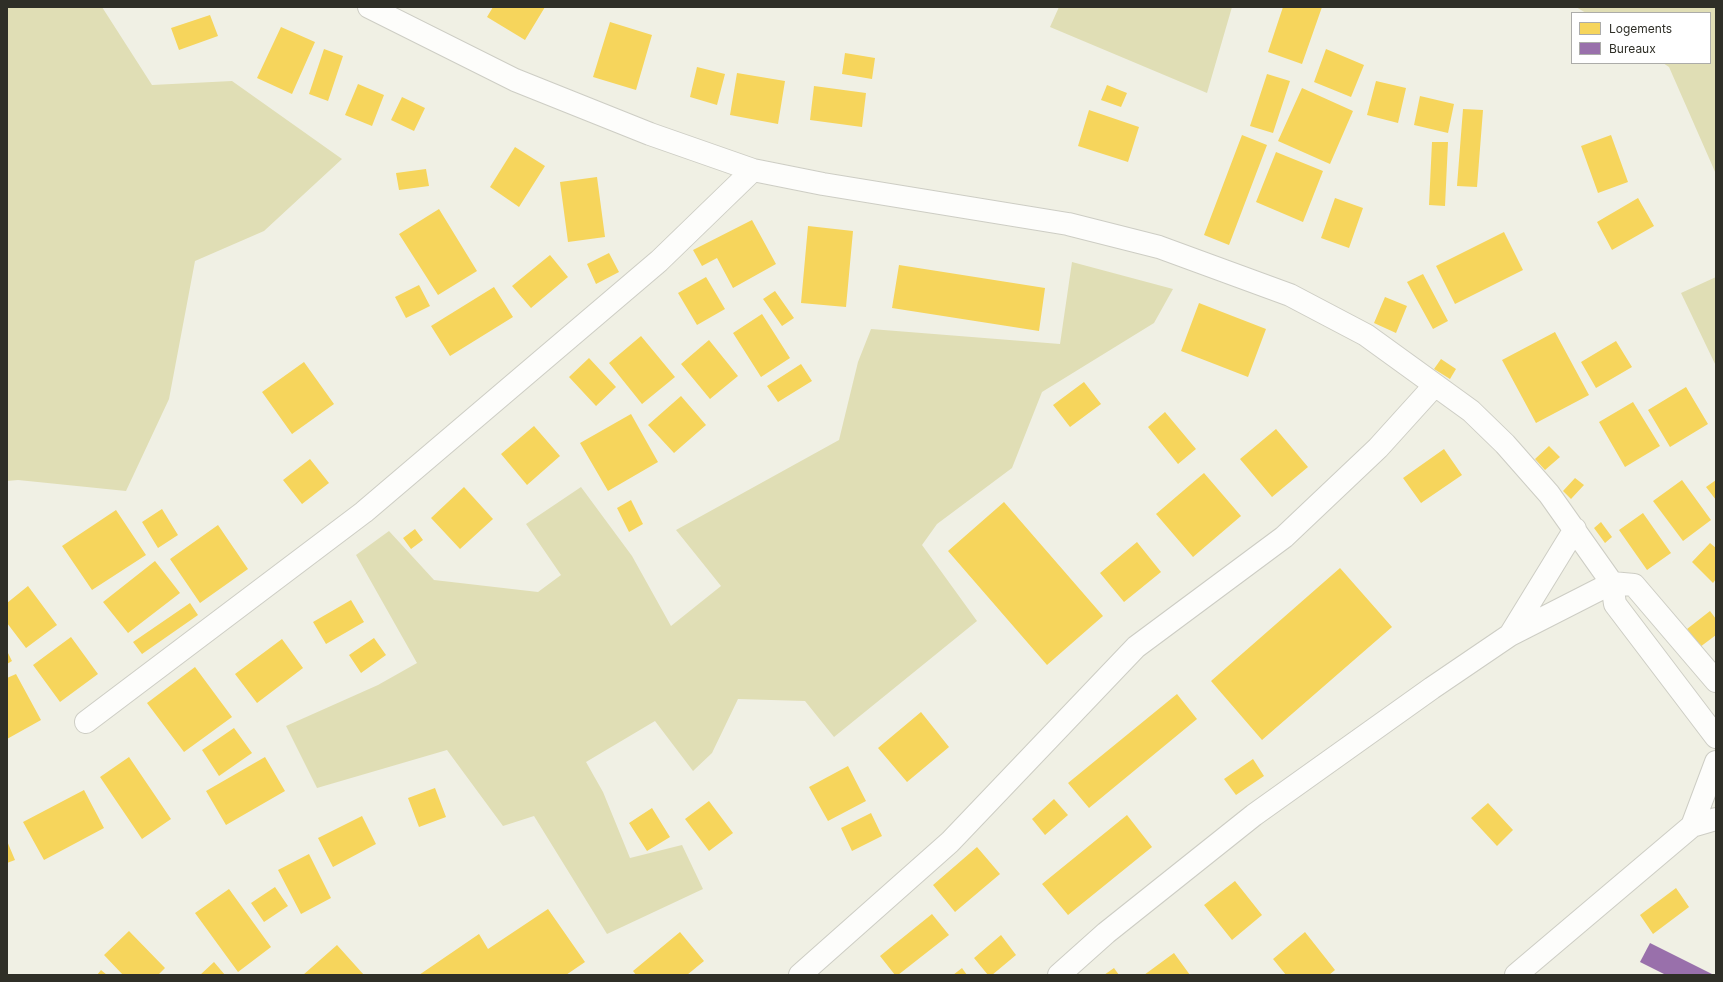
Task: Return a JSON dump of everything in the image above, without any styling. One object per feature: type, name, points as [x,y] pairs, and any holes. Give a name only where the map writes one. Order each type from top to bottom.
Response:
[{"type":"street","points":[[369,7],[515,80],[650,134],[753,170],[823,184],[1068,224],[1159,247],[1290,295],[1366,335],[1471,412],[1505,444],[1549,494],[1612,582],[1615,604],[1716,737]]},
{"type":"street","points":[[86,722],[364,512],[659,262],[753,170]]},
{"type":"street","points":[[800,975],[950,842],[1136,647],[1284,537],[1378,448],[1435,386]]},
{"type":"street","points":[[1510,635],[1575,529]]},
{"type":"street","points":[[1059,975],[1106,933],[1254,815],[1432,688],[1510,635],[1612,582],[1634,585],[1716,681]]},
{"type":"street","points":[[1692,826],[1716,762]]},
{"type":"street","points":[[1516,975],[1692,826],[1716,818]]},
{"type":"shaded area","points":[[7,7],[102,7],[152,85],[232,81],[342,159],[264,231],[195,261],[169,399],[126,491],[18,480],[7,481]]},
{"type":"shaded area","points":[[1059,7],[1232,7],[1207,93],[1050,27]]},
{"type":"shaded area","points":[[1576,7],[1716,7],[1716,174],[1669,67],[1664,64],[1711,64],[1711,12],[1584,12]]},
{"type":"shaded area","points":[[1072,262],[1173,289],[1154,323],[1042,392],[1012,468],[937,524],[922,545],[977,621],[834,737],[805,701],[738,699],[712,753],[693,771],[655,721],[586,762],[603,792],[630,858],[682,845],[703,889],[607,934],[534,816],[503,826],[447,750],[317,788],[286,726],[378,685],[417,663],[356,555],[389,531],[434,580],[538,592],[561,575],[526,524],[581,487],[632,556],[671,626],[721,586],[676,530],[839,440],[858,362],[871,329],[1060,344]]},
{"type":"shaded area","points":[[1716,277],[1716,366],[1681,293]]},
{"type":"building: Logements","points":[[493,7],[545,7],[525,40],[487,17]]},
{"type":"building: Logements","points":[[1283,7],[1322,7],[1302,64],[1268,52]]},
{"type":"building: Logements","points":[[210,15],[218,36],[179,50],[171,28]]},
{"type":"building: Logements","points":[[610,22],[652,35],[636,90],[593,77]]},
{"type":"building: Logements","points":[[281,27],[315,42],[292,94],[257,78]]},
{"type":"building: Logements","points":[[324,49],[343,56],[328,101],[309,94]]},
{"type":"building: Logements","points":[[1326,49],[1364,65],[1351,97],[1314,82]]},
{"type":"building: Logements","points":[[845,53],[875,58],[872,79],[842,74]]},
{"type":"building: Logements","points":[[697,67],[725,74],[717,105],[690,97]]},
{"type":"building: Logements","points":[[737,73],[785,81],[778,124],[730,115]]},
{"type":"building: Logements","points":[[1267,74],[1290,81],[1273,133],[1250,126]]},
{"type":"building: Logements","points":[[1376,81],[1406,88],[1398,123],[1367,115]]},
{"type":"building: Logements","points":[[358,84],[384,95],[372,126],[345,115]]},
{"type":"building: Logements","points":[[1107,85],[1127,93],[1121,107],[1101,100]]},
{"type":"building: Logements","points":[[814,86],[866,93],[862,127],[810,120]]},
{"type":"building: Logements","points":[[1302,88],[1353,111],[1330,164],[1278,141]]},
{"type":"building: Logements","points":[[1420,96],[1454,104],[1448,133],[1414,125]]},
{"type":"building: Logements","points":[[402,97],[425,108],[414,131],[391,120]]},
{"type":"building: Logements","points":[[1463,109],[1483,110],[1477,187],[1457,186]]},
{"type":"building: Logements","points":[[1089,110],[1139,127],[1128,162],[1078,146]]},
{"type":"building: Logements","points":[[1242,135],[1267,145],[1229,245],[1204,235]]},
{"type":"building: Logements","points":[[1611,135],[1628,182],[1598,193],[1581,146]]},
{"type":"building: Logements","points":[[1432,142],[1448,142],[1445,206],[1429,205]]},
{"type":"building: Logements","points":[[515,147],[545,166],[519,207],[490,187]]},
{"type":"building: Logements","points":[[1276,152],[1323,171],[1303,222],[1256,202]]},
{"type":"building: Logements","points":[[426,169],[429,186],[399,190],[396,173]]},
{"type":"building: Logements","points":[[597,177],[605,237],[568,242],[560,182]]},
{"type":"building: Logements","points":[[1335,198],[1363,208],[1349,248],[1321,238]]},
{"type":"building: Logements","points":[[1638,198],[1654,226],[1612,250],[1597,222]]},
{"type":"building: Logements","points":[[439,209],[477,271],[438,295],[399,234]]},
{"type":"building: Logements","points":[[752,220],[776,264],[733,288],[717,258],[702,266],[693,250]]},
{"type":"building: Logements","points":[[808,226],[853,231],[846,307],[801,303]]},
{"type":"building: Logements","points":[[1504,232],[1523,270],[1455,304],[1436,266]]},
{"type":"building: Logements","points":[[609,253],[619,272],[596,284],[587,264]]},
{"type":"building: Logements","points":[[550,255],[568,277],[531,308],[512,286]]},
{"type":"building: Logements","points":[[899,265],[1045,288],[1039,331],[892,308]]},
{"type":"building: Logements","points":[[1423,274],[1448,321],[1433,329],[1407,282]]},
{"type":"building: Logements","points":[[706,277],[725,309],[697,325],[678,293]]},
{"type":"building: Logements","points":[[419,285],[430,306],[406,318],[395,297]]},
{"type":"building: Logements","points":[[494,287],[513,317],[450,356],[431,326]]},
{"type":"building: Logements","points":[[775,291],[794,318],[782,326],[763,299]]},
{"type":"building: Logements","points":[[1385,297],[1407,306],[1396,333],[1374,323]]},
{"type":"building: Logements","points":[[1199,303],[1266,329],[1248,377],[1181,351]]},
{"type":"building: Logements","points":[[762,314],[790,358],[761,377],[733,333]]},
{"type":"building: Logements","points":[[1555,332],[1589,395],[1536,423],[1502,360]]},
{"type":"building: Logements","points":[[641,336],[675,377],[642,404],[609,363]]},
{"type":"building: Logements","points":[[709,340],[738,376],[710,399],[681,364]]},
{"type":"building: Logements","points":[[1616,341],[1632,367],[1596,388],[1581,362]]},
{"type":"building: Logements","points":[[589,358],[616,387],[596,406],[569,377]]},
{"type":"building: Logements","points":[[1441,359],[1456,369],[1450,379],[1434,369]]},
{"type":"building: Logements","points":[[304,362],[334,404],[292,434],[262,392]]},
{"type":"building: Logements","points":[[801,364],[812,381],[778,402],[767,386]]},
{"type":"building: Logements","points":[[1084,382],[1101,404],[1070,427],[1053,405]]},
{"type":"building: Logements","points":[[1686,387],[1708,424],[1670,447],[1648,410]]},
{"type":"building: Logements","points":[[681,396],[706,425],[674,453],[648,425]]},
{"type":"building: Logements","points":[[1633,402],[1660,446],[1625,467],[1599,422]]},
{"type":"building: Logements","points":[[1165,412],[1196,449],[1178,464],[1148,427]]},
{"type":"building: Logements","points":[[631,414],[658,462],[608,491],[580,443]]},
{"type":"building: Logements","points":[[534,426],[560,456],[527,485],[501,454]]},
{"type":"building: Logements","points":[[1276,429],[1308,467],[1272,497],[1240,459]]},
{"type":"building: Logements","points":[[1549,446],[1560,457],[1545,470],[1535,459]]},
{"type":"building: Logements","points":[[1444,449],[1462,475],[1421,503],[1403,478]]},
{"type":"building: Logements","points":[[310,459],[329,483],[302,504],[283,480]]},
{"type":"building: Logements","points":[[1204,473],[1241,516],[1193,557],[1156,514]]},
{"type":"building: Logements","points":[[1575,478],[1584,485],[1571,499],[1563,491]]},
{"type":"building: Logements","points":[[1682,480],[1711,520],[1683,541],[1653,501]]},
{"type":"building: Logements","points":[[1716,480],[1716,500],[1706,487]]},
{"type":"building: Logements","points":[[464,487],[493,519],[460,549],[431,518]]},
{"type":"building: Logements","points":[[631,500],[643,524],[629,532],[617,508]]},
{"type":"building: Logements","points":[[1004,502],[1103,616],[1047,665],[948,551]]},
{"type":"building: Logements","points":[[162,509],[178,535],[158,548],[142,522]]},
{"type":"building: Logements","points":[[116,510],[146,555],[92,590],[62,546]]},
{"type":"building: Logements","points":[[1643,513],[1671,553],[1647,570],[1619,530]]},
{"type":"building: Logements","points":[[1601,522],[1612,537],[1605,543],[1594,528]]},
{"type":"building: Logements","points":[[218,525],[248,569],[200,603],[170,559]]},
{"type":"building: Logements","points":[[415,529],[423,540],[411,549],[403,538]]},
{"type":"building: Logements","points":[[1137,542],[1161,572],[1124,602],[1100,573]]},
{"type":"building: Logements","points":[[1710,543],[1716,548],[1716,579],[1713,583],[1692,562]]},
{"type":"building: Logements","points":[[155,561],[180,593],[128,633],[103,602]]},
{"type":"building: Logements","points":[[1340,568],[1392,627],[1262,740],[1211,681]]},
{"type":"building: Logements","points":[[28,586],[57,625],[26,648],[7,623],[7,603]]},
{"type":"building: Logements","points":[[351,600],[364,622],[326,644],[313,622]]},
{"type":"building: Logements","points":[[190,603],[198,615],[142,654],[133,642]]},
{"type":"building: Logements","points":[[1710,611],[1716,619],[1716,635],[1700,647],[1687,629]]},
{"type":"building: Logements","points":[[71,637],[98,674],[60,702],[33,665]]},
{"type":"building: Logements","points":[[374,638],[386,655],[361,673],[349,655]]},
{"type":"building: Logements","points":[[282,639],[303,668],[257,703],[235,674]]},
{"type":"building: Logements","points":[[7,651],[12,661],[7,664]]},
{"type":"building: Logements","points":[[195,667],[232,717],[184,752],[147,703]]},
{"type":"building: Logements","points":[[16,674],[41,720],[7,739],[7,678]]},
{"type":"building: Logements","points":[[1177,694],[1197,719],[1089,808],[1068,783]]},
{"type":"building: Logements","points":[[921,712],[949,747],[907,782],[878,748]]},
{"type":"building: Logements","points":[[234,728],[252,753],[219,776],[202,750]]},
{"type":"building: Logements","points":[[129,757],[171,819],[142,839],[100,777]]},
{"type":"building: Logements","points":[[265,757],[285,791],[226,825],[206,791]]},
{"type":"building: Logements","points":[[1253,759],[1264,776],[1236,795],[1224,779]]},
{"type":"building: Logements","points":[[848,766],[866,801],[828,821],[809,787]]},
{"type":"building: Logements","points":[[435,788],[446,817],[419,827],[408,798]]},
{"type":"building: Logements","points":[[84,790],[104,828],[44,860],[23,822]]},
{"type":"building: Logements","points":[[1054,799],[1068,815],[1045,835],[1032,819]]},
{"type":"building: Logements","points":[[709,801],[733,833],[709,851],[685,819]]},
{"type":"building: Logements","points":[[1488,803],[1513,830],[1497,846],[1471,818]]},
{"type":"building: Logements","points":[[652,808],[670,837],[647,851],[629,823]]},
{"type":"building: Logements","points":[[871,813],[882,836],[852,851],[841,828]]},
{"type":"building: Logements","points":[[1127,815],[1152,847],[1068,915],[1042,884]]},
{"type":"building: Logements","points":[[362,816],[376,844],[333,867],[318,838]]},
{"type":"building: Logements","points":[[7,841],[15,860],[7,863]]},
{"type":"building: Logements","points":[[977,847],[1000,874],[955,912],[933,885]]},
{"type":"building: Logements","points":[[309,854],[331,898],[301,914],[278,870]]},
{"type":"building: Logements","points":[[1235,881],[1262,915],[1232,940],[1204,905]]},
{"type":"building: Logements","points":[[275,887],[288,906],[264,922],[251,903]]},
{"type":"building: Logements","points":[[1676,888],[1689,907],[1653,934],[1640,915]]},
{"type":"building: Logements","points":[[229,889],[271,947],[238,972],[195,913]]},
{"type":"building: Logements","points":[[548,909],[585,962],[566,975],[419,975],[479,934],[488,949]]},
{"type":"building: Logements","points":[[932,914],[949,935],[898,975],[895,975],[880,956]]},
{"type":"building: Logements","points":[[129,931],[165,968],[158,975],[123,975],[104,955]]},
{"type":"building: Logements","points":[[680,932],[704,961],[687,975],[636,975],[633,971]]},
{"type":"building: Logements","points":[[1305,932],[1335,970],[1329,975],[1286,975],[1273,959]]},
{"type":"building: Logements","points":[[1001,935],[1016,955],[992,975],[988,975],[974,958]]},
{"type":"building: Logements","points":[[337,945],[364,975],[303,975]]},
{"type":"building: Logements","points":[[1174,953],[1190,975],[1144,975]]},
{"type":"building: Logements","points":[[214,962],[225,975],[200,975]]},
{"type":"building: Logements","points":[[962,968],[967,975],[953,975]]},
{"type":"building: Logements","points":[[1114,968],[1119,975],[1104,975]]},
{"type":"building: Logements","points":[[101,970],[107,975],[97,975]]},
{"type":"building: Bureaux","points":[[1650,943],[1714,975],[1666,975],[1640,962]]}]
